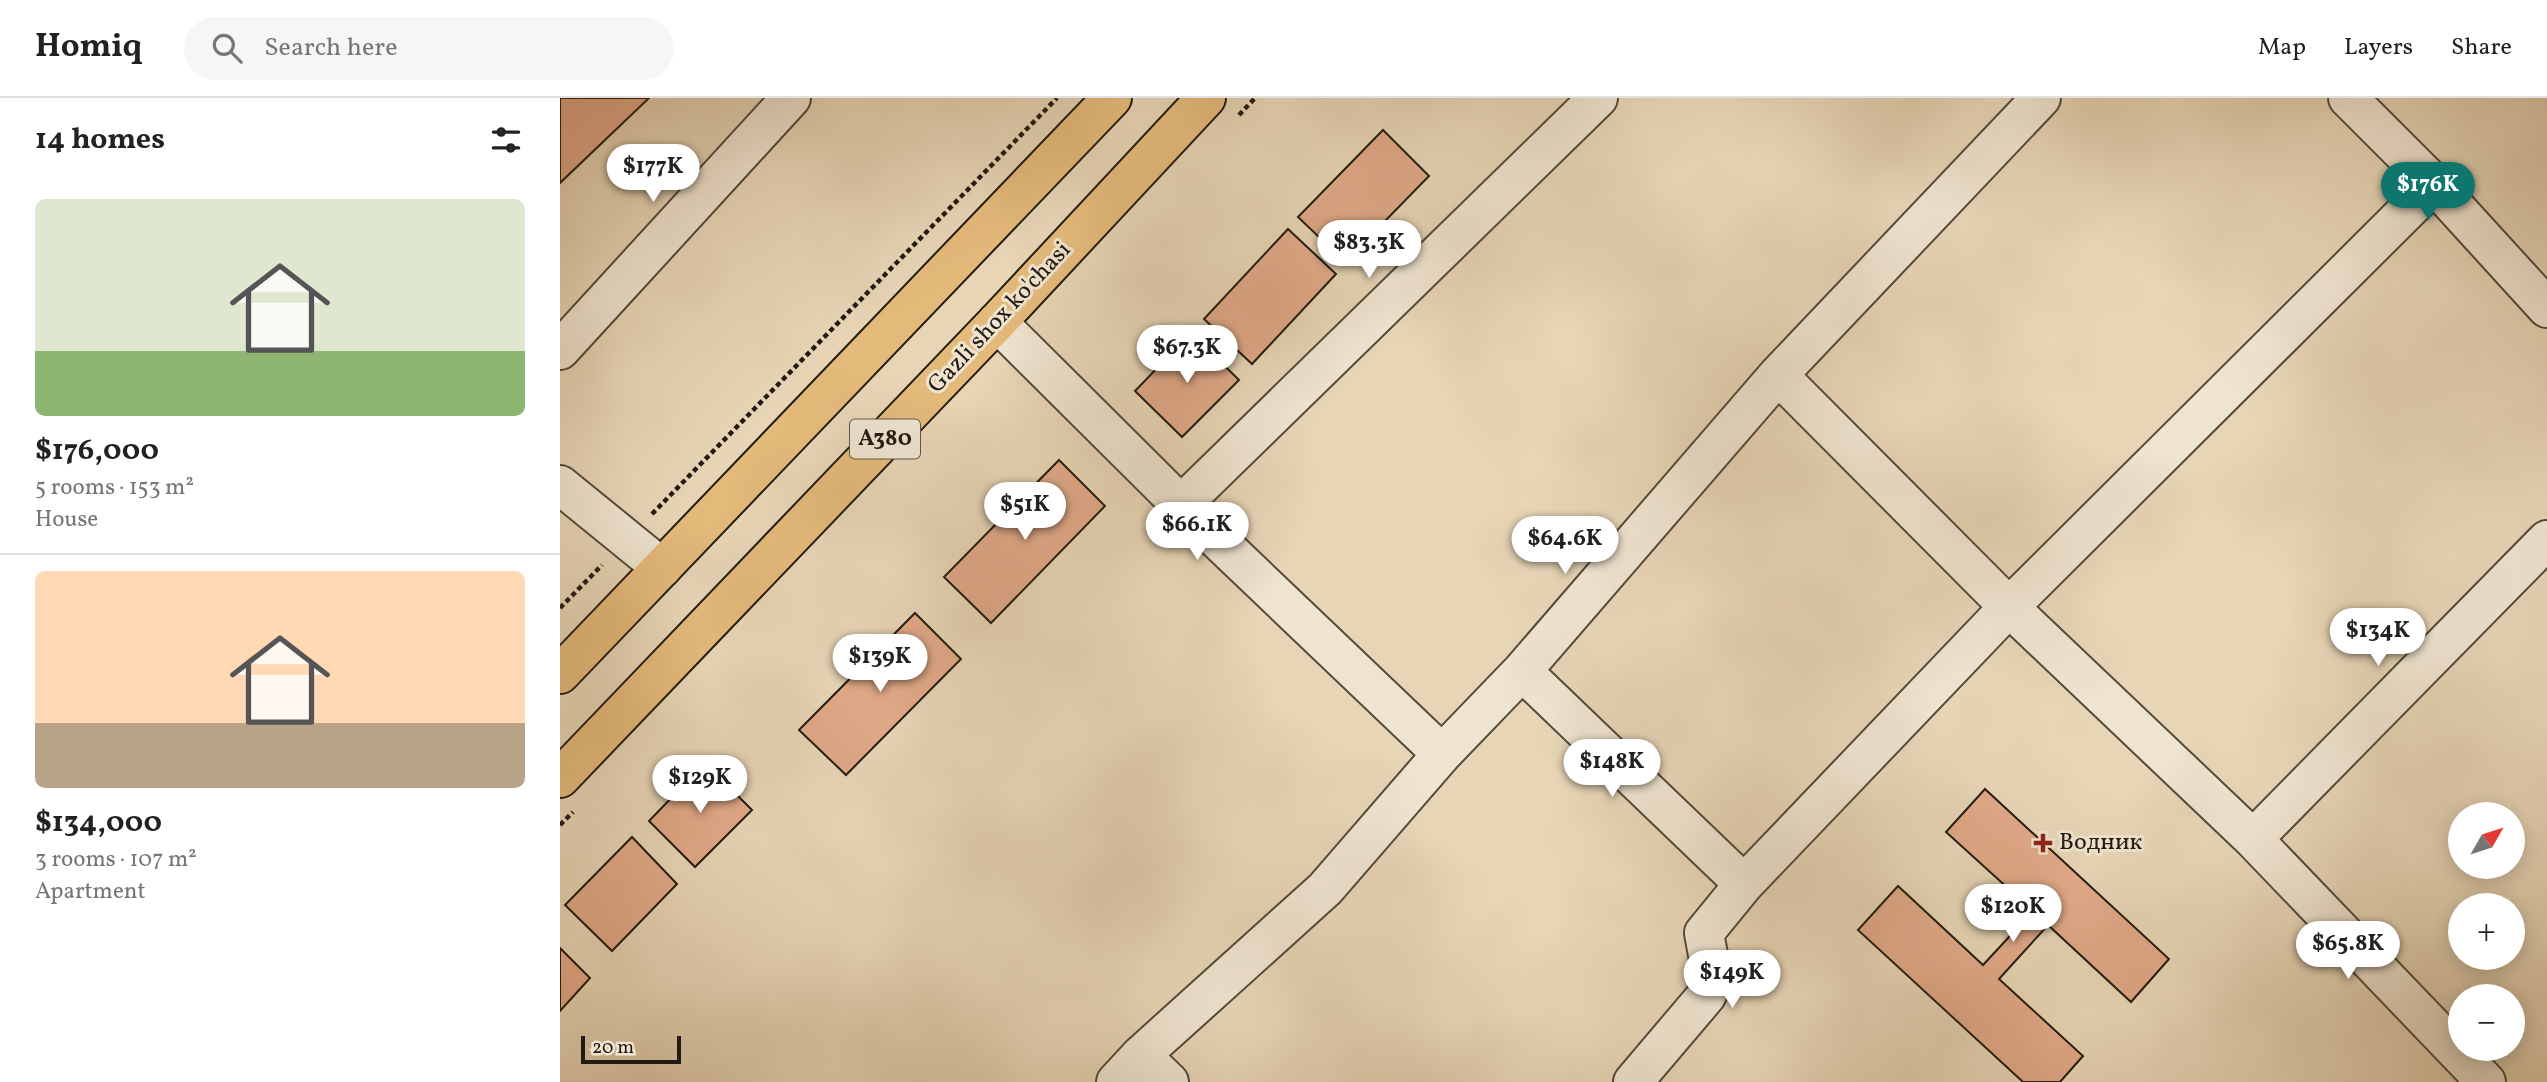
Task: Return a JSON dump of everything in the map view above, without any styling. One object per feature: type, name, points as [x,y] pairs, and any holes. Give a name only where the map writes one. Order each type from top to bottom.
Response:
[{"type":"highway","name":"A380","points":[[560,674],[1112,98]]},
{"type":"highway","name":"Gazli shox ko'chasi","points":[[560,778],[997,322],[1206,98]]},
{"type":"street","points":[[560,350],[791,98]]},
{"type":"street","points":[[1181,505],[1598,98]]},
{"type":"street","points":[[1169,1082],[1129,1069],[1325,889],[1442,754],[1522,671],[1778,375],[2041,98]]},
{"type":"street","points":[[2348,98],[2434,184],[2547,308]]},
{"type":"street","points":[[1633,1082],[1706,996],[1713,982],[1704,933],[1744,884],[2009,607],[2434,184]]},
{"type":"street","points":[[997,322],[1181,505],[1442,754]]},
{"type":"street","points":[[1778,375],[2009,607],[2253,839],[2486,1082]]},
{"type":"street","points":[[560,485],[662,568]]},
{"type":"street","points":[[2253,839],[2547,540]]},
{"type":"street","points":[[1522,671],[1744,884]]},
{"type":"path","points":[[560,608],[1056,98]]},
{"type":"building","points":[[560,98],[649,98],[560,183]]},
{"type":"building","points":[[1383,130],[1429,176],[1345,262],[1298,217]]},
{"type":"building","points":[[1288,229],[1336,274],[1252,364],[1204,319]]},
{"type":"building","points":[[1191,333],[1239,380],[1182,437],[1135,391]]},
{"type":"building","points":[[1059,460],[1105,506],[991,623],[944,577]]},
{"type":"building","points":[[915,613],[961,659],[846,775],[799,730]]},
{"type":"building","points":[[705,763],[752,810],[695,867],[649,821]]},
{"type":"building","points":[[1985,789],[2169,959],[2131,1002],[2048,925],[1999,979],[2083,1056],[2060,1082],[2023,1082],[1858,930],[1898,886],[1983,965],[2033,911],[1946,832]]},
{"type":"building","points":[[632,837],[677,884],[612,951],[565,905]]},
{"type":"building","points":[[560,948],[590,978],[560,1011]]},
{"type":"place","name":"Водник","points":[[2043,843]]}]
